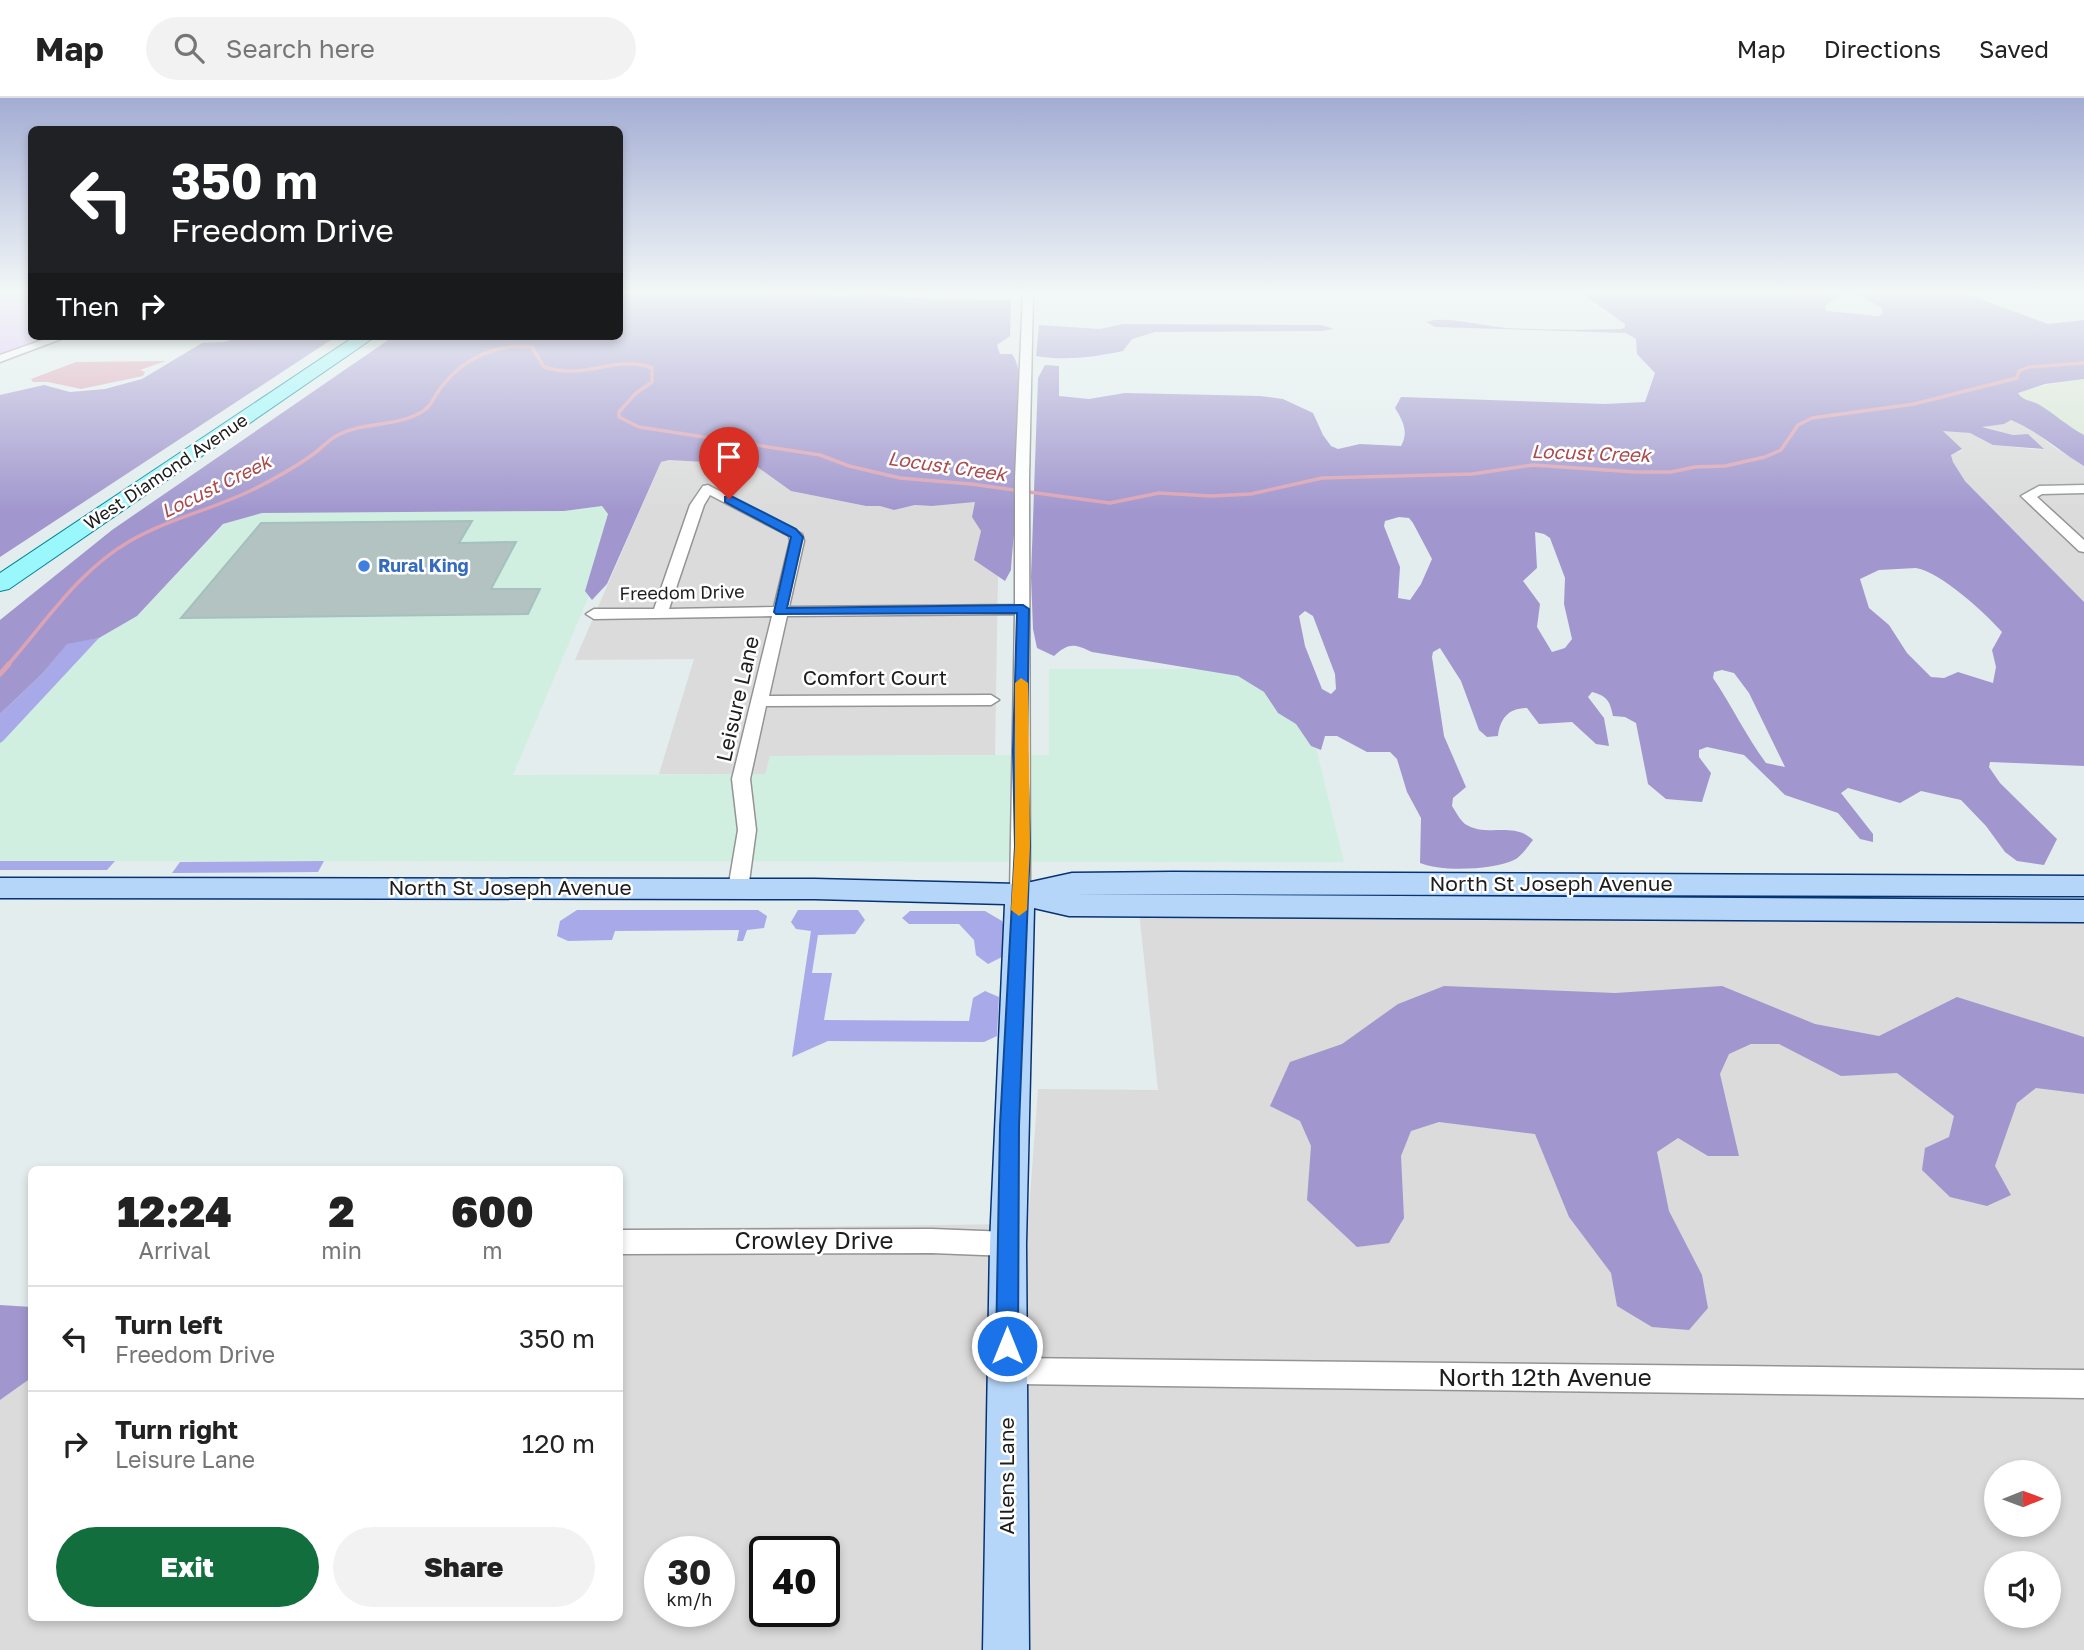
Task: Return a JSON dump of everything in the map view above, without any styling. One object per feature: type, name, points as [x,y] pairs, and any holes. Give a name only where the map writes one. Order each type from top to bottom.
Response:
[{"type":"main road","name":"West Diamond Avenue","points":[[0,584],[322,366]]},
{"type":"main road","name":"North St Joseph Avenue","points":[[1020,894],[1073,883],[1173,882],[2084,887]]},
{"type":"main road","name":"North St Joseph Avenue","points":[[0,888],[738,889],[1020,894],[1069,905],[2084,911]]},
{"type":"main road","name":"Allens Lane","points":[[1006,1650],[1008,1244],[1020,894]]},
{"type":"street","name":"Allens Lane","points":[[1020,894],[1023,846],[1020,751],[1026,366]]},
{"type":"street","name":"Leisure Lane","points":[[660,613],[697,505],[708,489],[795,534],[797,541],[741,779],[747,830],[745,858],[738,889]]},
{"type":"street","points":[[2084,489],[2039,490],[2030,493],[2030,498],[2084,548]]},
{"type":"street","name":"Freedom Drive","points":[[594,614],[1023,609]]},
{"type":"street","name":"Comfort Court","points":[[759,701],[991,699]]},
{"type":"street","name":"Crowley Drive","points":[[623,1242],[932,1241],[1008,1244]]},
{"type":"street","name":"North 12th Avenue","points":[[1007,1371],[2084,1384]]},
{"type":"shaded area","points":[[64,366],[150,366],[140,370],[145,372],[143,376],[81,389],[48,382],[33,382],[31,379]]},
{"type":"shaded area","points":[[163,366],[291,366],[0,557],[0,395],[44,385],[70,392],[105,389],[142,379]]},
{"type":"shaded area","points":[[350,366],[1017,366],[1018,369],[1021,423],[1018,491],[1011,570],[1005,581],[974,560],[981,531],[972,517],[975,502],[915,505],[894,510],[866,506],[791,491],[756,466],[719,472],[716,468],[733,459],[732,455],[703,462],[661,462],[607,584],[592,600],[585,591],[608,514],[602,506],[564,511],[262,513],[223,524],[137,616],[99,638],[67,644],[42,674],[0,714],[0,620],[112,530]]},
{"type":"shaded area","points":[[1044,366],[1059,366],[1059,396],[1089,399],[1125,393],[1260,396],[1283,399],[1313,413],[1323,435],[1331,446],[1338,449],[1360,444],[1401,446],[1405,436],[1404,427],[1395,408],[1401,397],[1605,404],[1645,402],[1655,373],[1649,366],[2084,366],[2084,379],[2045,384],[2018,393],[2084,435],[2084,466],[2039,435],[2011,420],[2004,424],[1982,427],[2013,435],[2028,434],[2044,449],[1993,445],[1970,433],[1943,431],[1962,449],[1951,455],[1965,481],[2084,602],[2084,766],[1990,762],[1989,767],[2000,783],[2057,839],[2044,865],[2017,861],[2005,852],[1986,826],[1961,800],[1921,791],[1900,803],[1848,788],[1841,793],[1873,834],[1873,842],[1860,839],[1838,813],[1785,795],[1744,755],[1707,747],[1699,750],[1699,757],[1711,773],[1702,802],[1666,799],[1648,784],[1636,723],[1625,717],[1613,716],[1607,700],[1592,692],[1588,697],[1604,718],[1609,746],[1596,744],[1572,722],[1539,724],[1527,708],[1510,712],[1501,724],[1498,736],[1487,737],[1479,730],[1461,681],[1440,648],[1433,652],[1432,657],[1444,736],[1466,787],[1453,798],[1452,806],[1463,822],[1473,828],[1517,831],[1533,840],[1514,860],[1493,866],[1467,869],[1429,866],[1420,863],[1421,818],[1407,792],[1397,759],[1390,752],[1367,752],[1337,736],[1325,736],[1321,750],[1311,746],[1296,724],[1278,713],[1264,692],[1238,676],[1092,652],[1076,646],[1068,646],[1054,656],[1037,648],[1033,629],[1031,577],[1038,378]],"holes":[[[1399,517],[1409,518],[1413,523],[1432,559],[1421,584],[1410,600],[1398,598],[1400,567],[1384,526],[1385,521]],[[1535,532],[1550,538],[1565,578],[1564,604],[1572,639],[1565,648],[1552,652],[1537,627],[1540,604],[1523,581],[1537,568]],[[1916,568],[1938,577],[1962,594],[2002,632],[1992,650],[1996,667],[1993,683],[1958,672],[1944,678],[1931,677],[1907,653],[1889,625],[1869,608],[1860,579],[1879,570]],[[1305,611],[1313,616],[1335,674],[1336,689],[1331,694],[1322,689],[1305,646],[1299,616]],[[1722,670],[1734,673],[1749,693],[1785,767],[1766,763],[1713,678],[1714,672]]]},
{"type":"shaded area","points":[[2084,379],[2084,446],[2014,395],[2029,388]]},
{"type":"shaded area","points":[[2011,420],[2032,429],[2052,446],[2084,466],[2084,602],[1965,481],[1951,454],[1962,451],[1942,430],[1970,433],[1993,445],[2042,450],[2028,434],[2013,435],[1982,426]]},
{"type":"shaded area","points":[[732,455],[733,459],[756,466],[791,491],[866,506],[894,510],[915,505],[975,502],[981,531],[974,560],[998,576],[995,755],[770,756],[766,774],[659,774],[694,659],[575,660],[661,462],[703,462]]},
{"type":"shaded area","points":[[602,506],[608,514],[585,590],[589,596],[513,775],[765,774],[770,756],[1049,755],[1049,669],[1203,669],[1238,676],[1264,692],[1278,713],[1296,724],[1311,746],[1316,748],[1344,862],[0,861],[0,743],[99,638],[137,616],[224,524],[262,513],[564,511]]},
{"type":"shaded area","points":[[99,638],[0,743],[0,714],[42,674],[67,643]]},
{"type":"shaded area","points":[[0,861],[115,861],[107,870],[0,870]]},
{"type":"shaded area","points":[[324,861],[318,872],[172,873],[180,862]]},
{"type":"shaded area","points":[[577,910],[758,910],[767,916],[764,928],[747,930],[743,941],[737,941],[739,930],[615,931],[612,940],[568,941],[557,936],[560,921]]},
{"type":"shaded area","points":[[798,910],[858,910],[865,920],[855,934],[818,935],[812,973],[832,973],[824,1020],[969,1021],[973,998],[985,991],[999,997],[997,1036],[984,1042],[828,1041],[792,1057],[811,931],[796,929],[791,922]]},
{"type":"shaded area","points":[[910,911],[985,911],[1002,921],[1008,943],[1004,956],[988,964],[976,955],[974,940],[959,924],[909,924],[902,918]]},
{"type":"shaded area","points":[[1139,911],[2084,921],[2084,1650],[0,1650],[0,1400],[28,1380],[28,1621],[623,1621],[623,1229],[1028,1224],[1038,1089],[1158,1090]]},
{"type":"shaded area","points":[[1444,986],[1615,993],[1722,986],[1815,1024],[1879,1036],[1957,997],[2084,1037],[2084,1094],[2036,1088],[2017,1103],[1995,1166],[2011,1195],[1987,1206],[1950,1197],[1922,1170],[1925,1148],[1949,1137],[1954,1116],[1897,1073],[1841,1076],[1779,1044],[1751,1044],[1729,1054],[1720,1074],[1739,1156],[1708,1156],[1678,1138],[1657,1152],[1669,1211],[1702,1275],[1708,1308],[1689,1330],[1652,1327],[1617,1306],[1611,1273],[1569,1217],[1535,1134],[1439,1122],[1411,1131],[1401,1156],[1404,1218],[1389,1243],[1357,1247],[1307,1200],[1311,1146],[1300,1121],[1270,1106],[1290,1062],[1342,1044],[1398,1004]]},
{"type":"shaded area","points":[[0,1305],[28,1307],[28,1380],[0,1400]]},
{"type":"building","name":"Rural King","points":[[472,521],[459,543],[516,542],[491,589],[540,589],[528,614],[181,618],[261,523]]},
{"type":"waterway","name":"Locust Creek","points":[[7,666],[64,598],[111,553],[162,525],[262,485],[300,463],[338,435],[358,428],[400,421],[420,413],[427,408],[451,375],[462,366]]},
{"type":"waterway","name":"Locust Creek","points":[[544,366],[573,371],[605,366]]},
{"type":"waterway","name":"Locust Creek","points":[[645,366],[652,368],[652,382],[635,394],[619,412],[619,417],[639,427],[820,455],[849,466],[900,478],[971,484],[1110,503],[1159,493],[1211,496],[1251,494],[1322,478],[1472,474],[1533,465],[1635,472],[1671,472],[1695,467],[1725,466],[1765,457],[1781,450],[1798,425],[1812,418],[1914,404],[2017,378],[2019,371],[2037,366]]},
{"type":"waterway","name":"Locust Creek","points":[[0,674],[9,664]]},
{"type":"slow traffic","points":[[1019,910],[1023,846],[1021,683]]},
{"type":"place","name":"Rural King","points":[[364,566]]},
{"type":"route","points":[[729,499],[792,531],[797,537],[780,612],[1023,609],[1020,751],[1023,846],[1010,1126],[1007,1346]]}]
